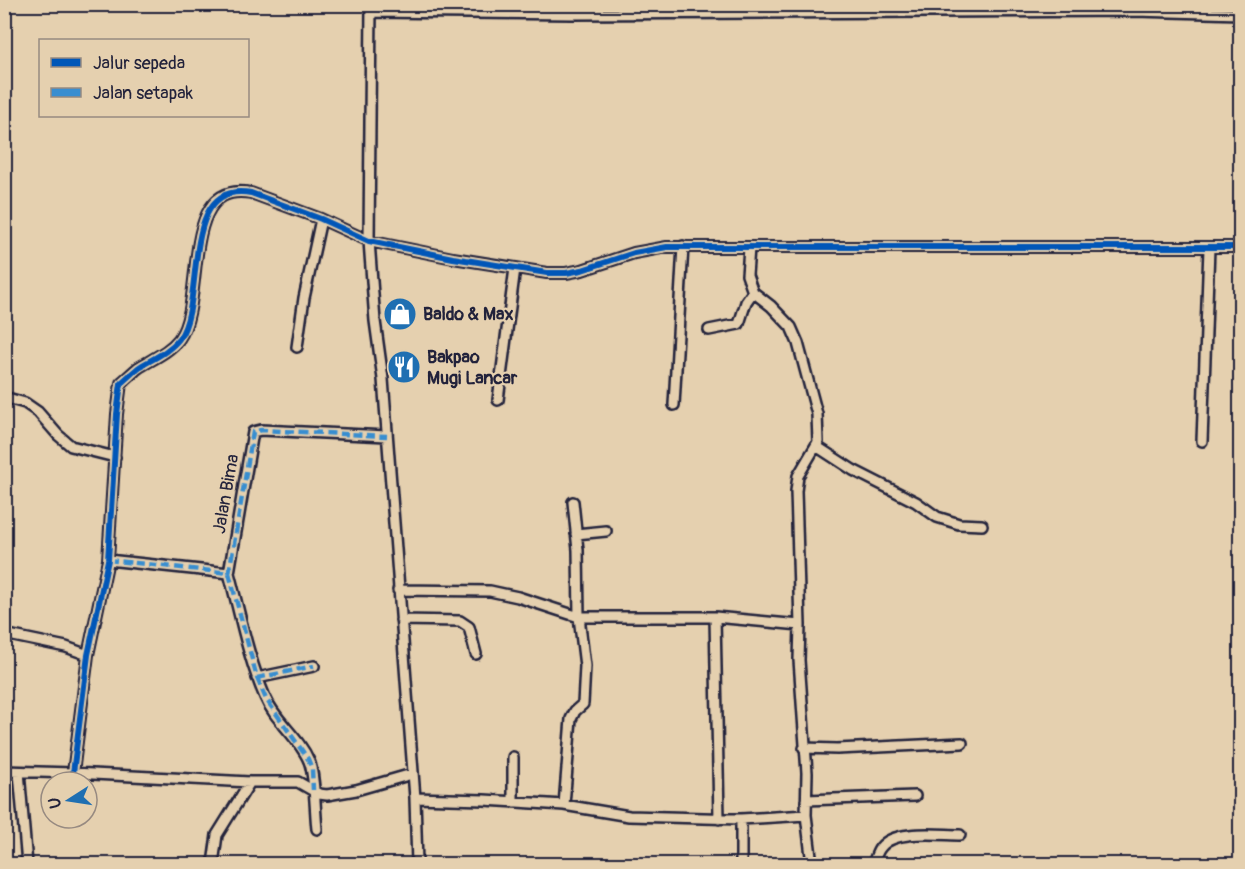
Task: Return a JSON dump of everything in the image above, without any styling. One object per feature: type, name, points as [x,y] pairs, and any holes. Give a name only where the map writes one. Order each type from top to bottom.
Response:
[{"type":"street","points":[[417,864],[387,436],[369,240],[371,8],[572,14],[1135,11],[1240,14]]},
{"type":"street","points":[[73,770],[88,655],[108,560],[121,383],[136,369],[157,357],[179,339],[192,307],[201,225],[214,202],[227,194],[240,191],[321,219],[369,240],[453,258],[547,273],[566,273],[634,253],[683,246],[749,248],[1240,247]]},
{"type":"street","points":[[297,347],[304,298],[321,219]]},
{"type":"street","points":[[674,405],[683,246]]},
{"type":"street","points":[[749,248],[747,275],[753,292],[771,306],[791,327],[798,343],[817,414],[818,442],[798,476],[796,491],[799,660],[807,773],[806,815],[812,864]]},
{"type":"street","points":[[1202,441],[1209,248]]},
{"type":"street","points":[[498,400],[514,268]]},
{"type":"street","points":[[709,330],[739,324],[746,302],[753,292]]},
{"type":"street","points":[[4,397],[25,403],[38,412],[71,446],[115,457]]},
{"type":"street","name":"Jalan Bima","points":[[230,573],[253,432],[261,430],[387,436]]},
{"type":"street","points":[[816,446],[853,470],[916,502],[937,517],[959,524],[982,525]]},
{"type":"street","points":[[564,806],[571,719],[575,711],[583,704],[585,666],[579,617],[573,502]]},
{"type":"street","points":[[576,534],[606,531]]},
{"type":"street","points":[[108,560],[230,573],[257,678],[266,699],[309,759],[312,768],[317,829]]},
{"type":"street","points":[[398,590],[490,591],[518,597],[579,617],[715,617],[800,625]]},
{"type":"street","points":[[715,617],[719,819]]},
{"type":"street","points":[[400,620],[460,621],[469,627],[477,654]]},
{"type":"street","points":[[4,634],[66,647],[88,655]]},
{"type":"street","points":[[257,678],[314,666]]},
{"type":"street","points":[[804,748],[837,749],[962,743]]},
{"type":"street","points":[[513,757],[513,802]]},
{"type":"street","points":[[4,771],[39,772]]},
{"type":"street","points":[[19,772],[27,864]]},
{"type":"street","points":[[99,774],[250,782],[298,782],[319,794],[334,794],[412,774]]},
{"type":"street","points":[[213,864],[217,835],[250,782]]},
{"type":"street","points":[[806,800],[915,796]]},
{"type":"street","points":[[414,798],[452,798],[564,806],[629,816],[741,819],[806,815]]},
{"type":"street","points":[[741,819],[741,864]]},
{"type":"street","points":[[873,864],[880,848],[889,840],[905,835],[960,835]]},
{"type":"marked path","points":[[108,560],[229,573],[253,432],[261,430],[387,436]]},
{"type":"marked path","points":[[229,573],[257,678],[266,699],[308,759],[312,769],[313,790]]},
{"type":"marked path","points":[[257,678],[314,666]]},
{"type":"cycle path","points":[[73,770],[88,655],[108,560],[121,383],[179,339],[187,321],[192,298],[198,246],[204,223],[213,205],[228,194],[251,193],[321,219],[369,241],[453,258],[547,273],[582,270],[634,253],[667,247],[1240,247]]},
{"type":"place","name":"Baldo & Max","points":[[400,314]]},
{"type":"place","name":"Bakpao Mugi Lancar","points":[[404,367]]}]
